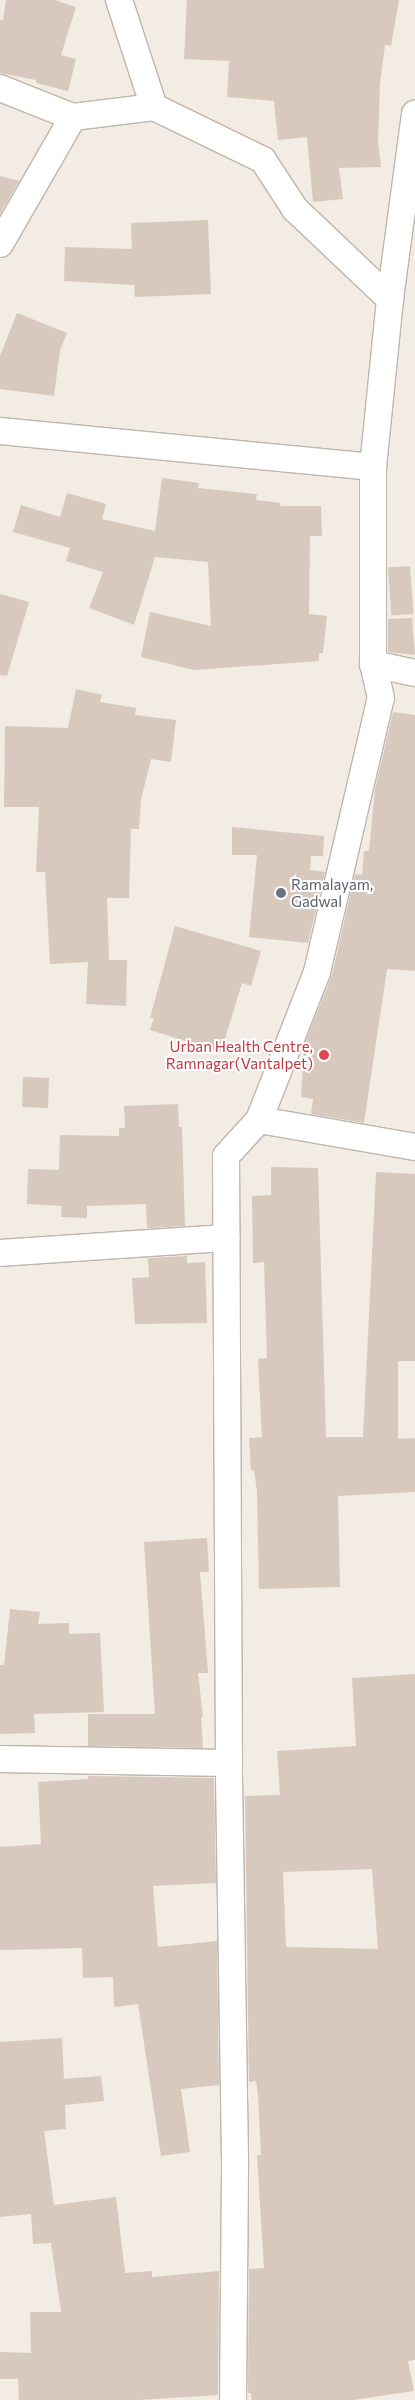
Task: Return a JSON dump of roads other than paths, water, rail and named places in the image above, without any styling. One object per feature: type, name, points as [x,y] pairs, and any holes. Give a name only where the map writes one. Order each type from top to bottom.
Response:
[{"type":"street","points":[[119,0],[154,107]]},
{"type":"street","points":[[0,88],[73,117],[154,107],[263,160],[295,209],[390,300]]},
{"type":"street","points":[[233,2400],[235,2159],[229,1763],[228,1238],[226,1156],[259,1120],[317,972],[381,698],[373,664],[373,467],[390,300],[415,114]]},
{"type":"street","points":[[0,244],[73,117]]},
{"type":"street","points":[[0,431],[373,467]]},
{"type":"street","points":[[373,664],[415,673]]},
{"type":"street","points":[[259,1120],[415,1148]]},
{"type":"street","points":[[0,1253],[228,1238]]},
{"type":"street","points":[[0,1759],[229,1763]]},
{"type":"place","name":"Ramalayam, Gadwal","points":[[281,893]]},
{"type":"place","name":"Urban Health Centre, Ramnagar(Vantalpet)","points":[[324,1055]]}]
